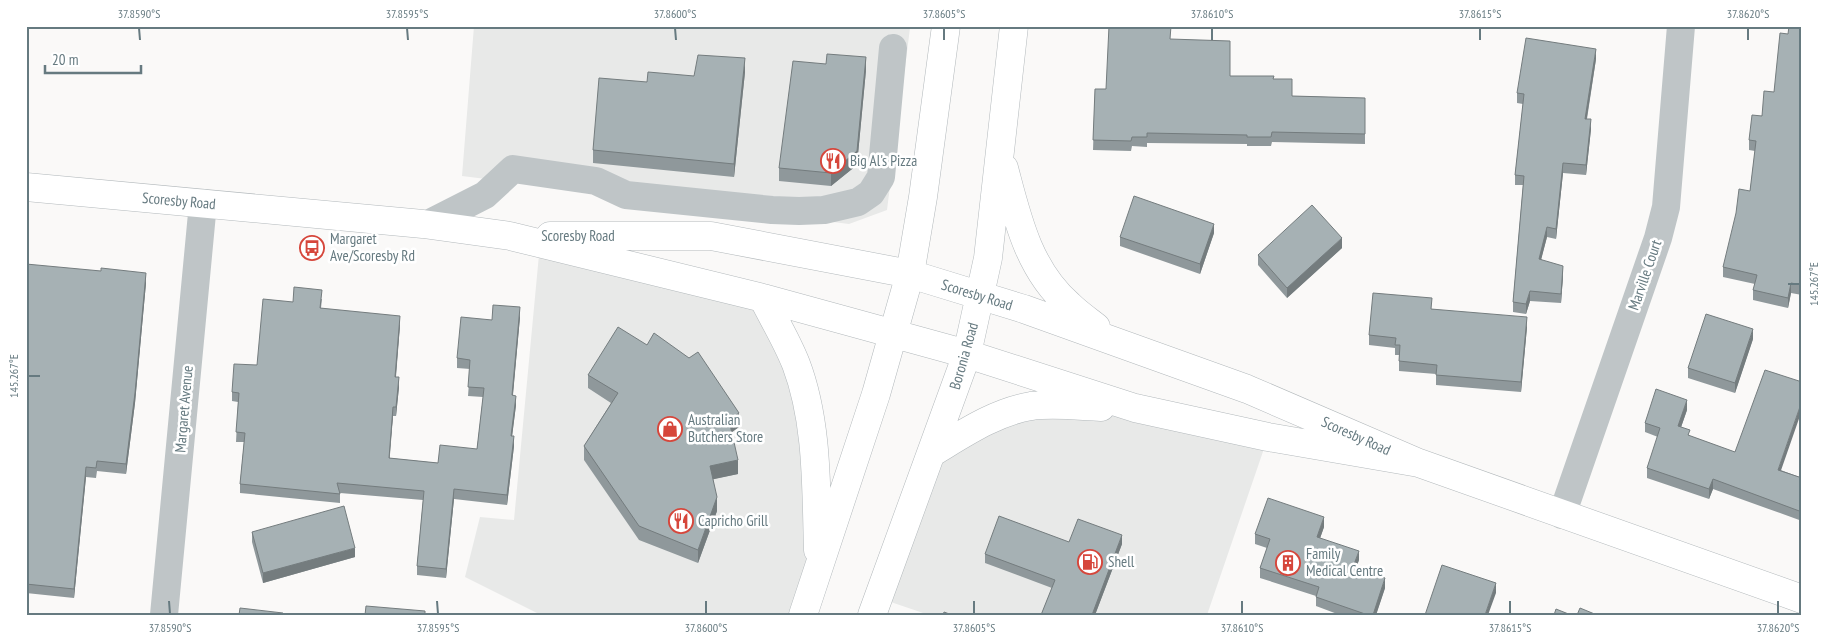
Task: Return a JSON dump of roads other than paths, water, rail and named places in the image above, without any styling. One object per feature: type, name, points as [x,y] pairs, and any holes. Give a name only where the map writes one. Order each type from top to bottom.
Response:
[{"type":"main road","points":[[803,615],[876,394],[910,274],[923,197],[946,26]]},
{"type":"main road","name":"Boronia Road","points":[[872,615],[933,452],[967,354],[988,258],[1014,26]]},
{"type":"main road","points":[[1000,154],[1023,236],[1043,276],[1067,304],[1115,342]]},
{"type":"main road","name":"Scoresby Road","points":[[26,187],[428,224],[510,236],[694,283],[763,298],[967,354],[1135,408],[1268,437],[1419,463]]},
{"type":"main road","name":"Scoresby Road","points":[[510,236],[711,236],[910,274],[980,295],[1247,389],[1419,463],[1802,599]]},
{"type":"main road","points":[[763,298],[796,364],[809,414],[815,465],[819,566]]},
{"type":"main road","points":[[933,452],[972,429],[1009,412],[1032,406],[1062,405],[1135,408]]},
{"type":"street","name":"Marville Court","points":[[1562,514],[1658,238],[1666,207],[1681,26]]},
{"type":"street","points":[[428,224],[485,195],[514,169],[596,181],[626,195],[772,210],[799,212],[824,210],[858,202],[871,193],[881,177],[893,48]]},
{"type":"street","name":"Margaret Avenue","points":[[164,615],[203,203]]},
{"type":"place","name":"Big Al's Pizza","points":[[833,161]]},
{"type":"place","name":"Margaret Ave/Scoresby Rd","points":[[312,248]]},
{"type":"place","name":"Australian Butchers Store","points":[[670,429]]},
{"type":"place","name":"Capricho Grill","points":[[681,521]]},
{"type":"place","name":"Shell","points":[[1090,562]]},
{"type":"place","name":"Family Medical Centre","points":[[1288,563]]}]
